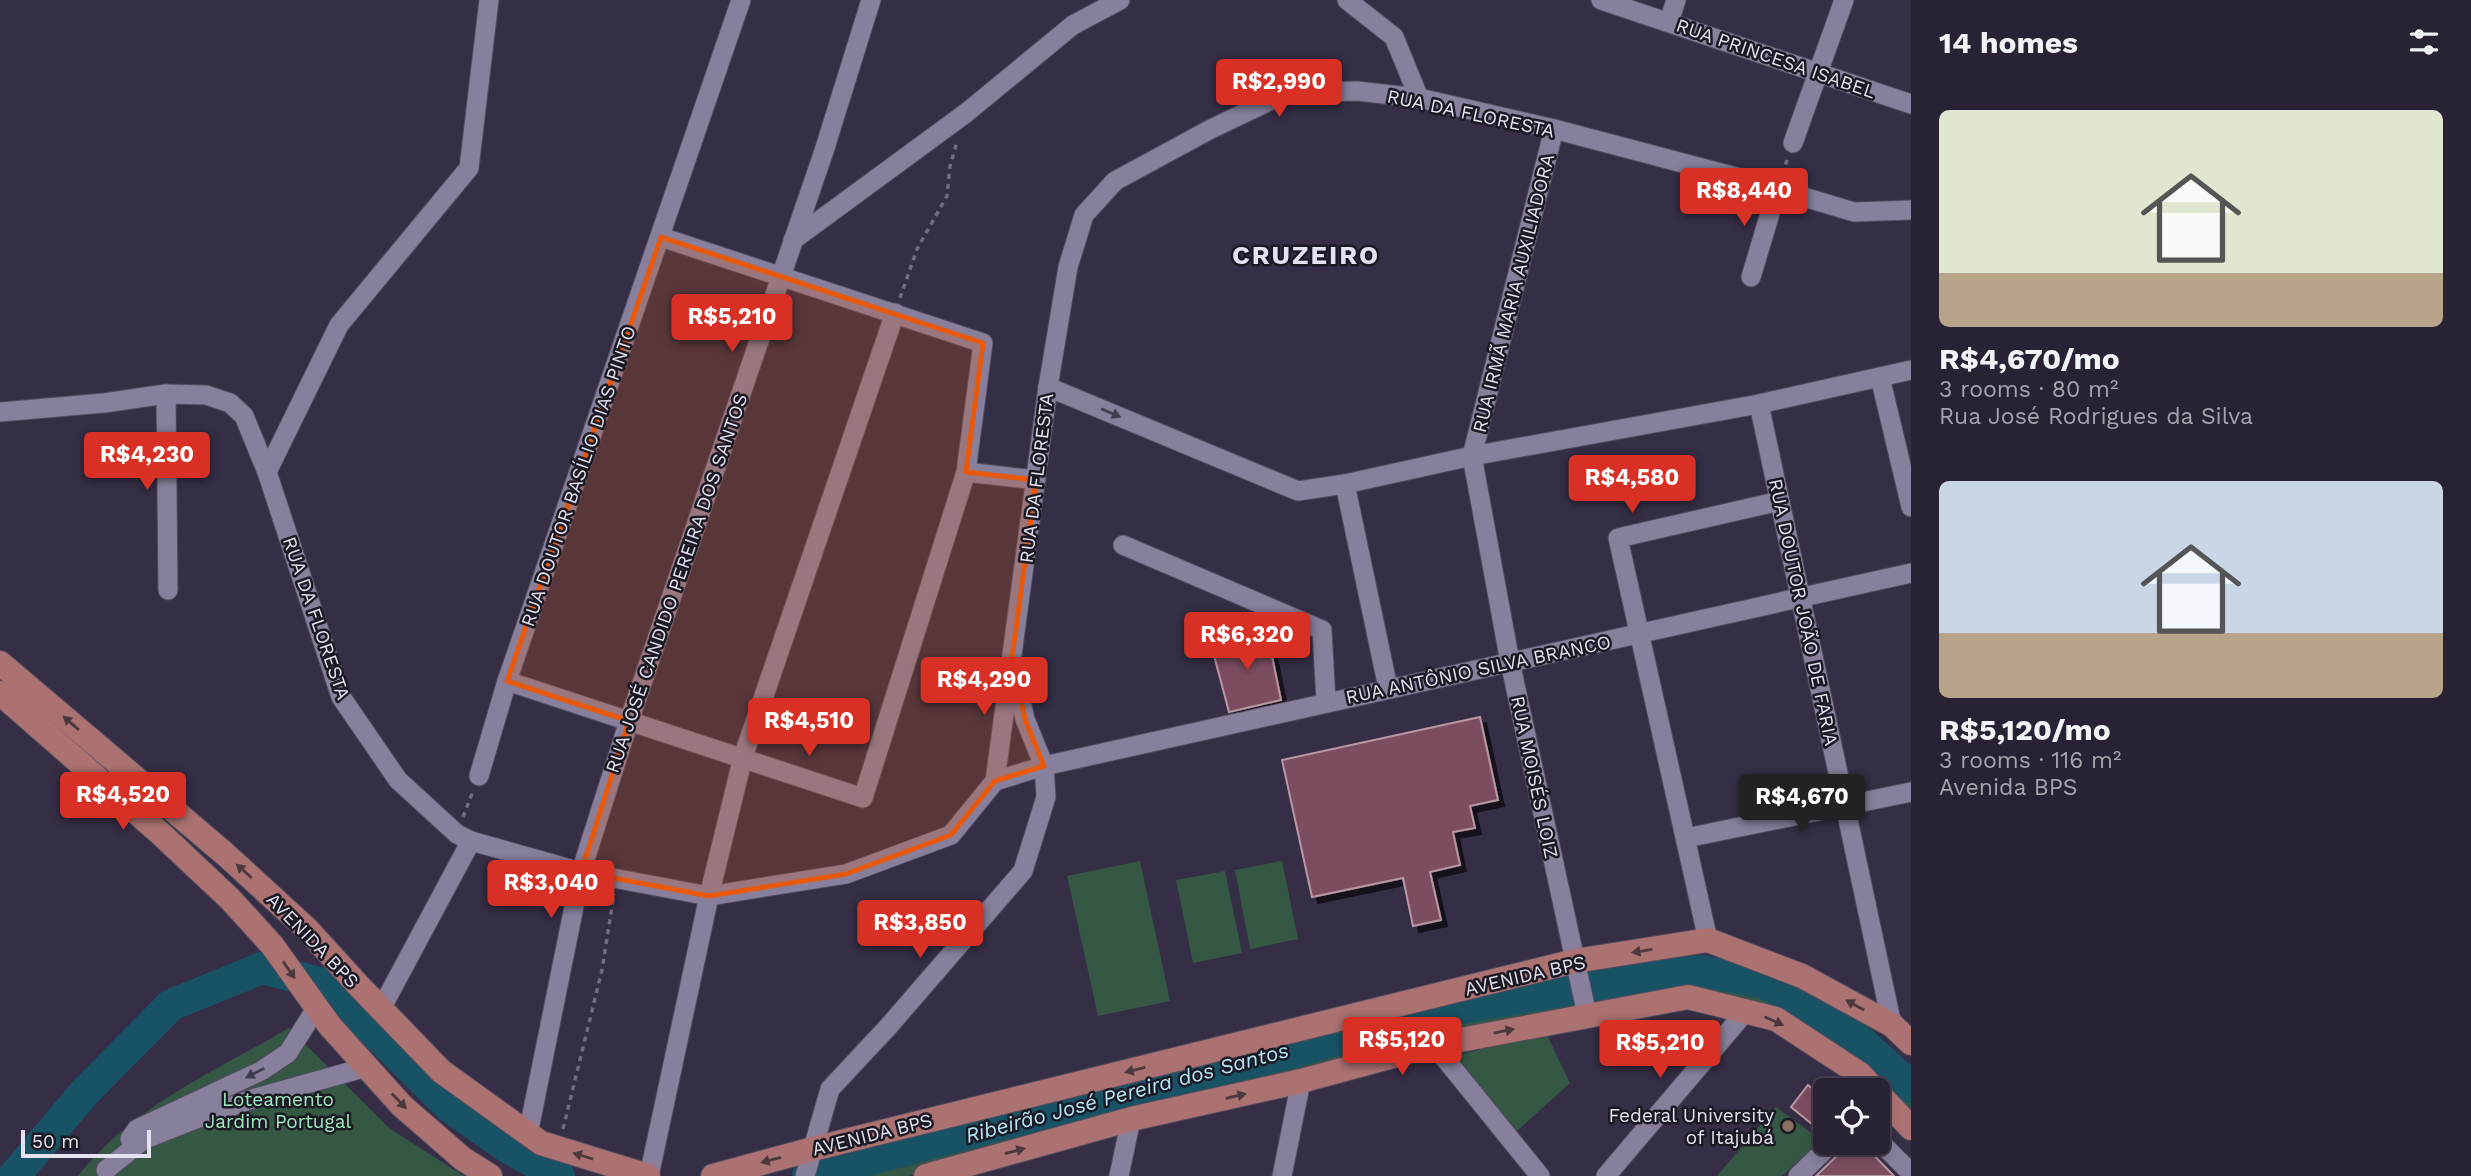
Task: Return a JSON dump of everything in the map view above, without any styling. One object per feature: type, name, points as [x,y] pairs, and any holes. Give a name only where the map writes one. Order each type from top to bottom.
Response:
[{"type":"main road","name":"AVENIDA BPS","points":[[0,663],[246,873],[307,929],[441,1071],[541,1143],[649,1176]]},
{"type":"main road","name":"AVENIDA BPS","points":[[0,693],[161,834],[230,899],[272,945],[330,1026],[402,1106],[463,1159],[490,1176]]},
{"type":"main road","name":"AVENIDA BPS","points":[[713,1176],[1576,966],[1709,940]]},
{"type":"main road","points":[[1709,940],[1802,976],[1892,1025],[1911,1043]]},
{"type":"main road","points":[[926,1176],[962,1170],[1131,1119],[1301,1081],[1585,1005],[1688,998],[1746,1011],[1776,1019],[1864,1078]]},
{"type":"main road","points":[[1890,1106],[1911,1128]]},
{"type":"street","points":[[267,472],[339,325],[469,168],[489,0]]},
{"type":"street","name":"RUA DOUTOR BASÍLIO DIAS PINTO","points":[[479,776],[507,681],[741,0]]},
{"type":"street","name":"RUA JOSÉ CANDIDO PEREIRA DOS SANTOS","points":[[528,1134],[581,872],[629,721],[793,240],[871,0]]},
{"type":"street","points":[[793,240],[966,113],[1073,25],[1120,0]]},
{"type":"street","points":[[1347,0],[1394,37],[1419,97]]},
{"type":"street","name":"RUA PRINCESA ISABEL","points":[[1601,0],[1911,104]]},
{"type":"street","points":[[1669,22],[1676,0]]},
{"type":"street","points":[[1793,143],[1816,72],[1844,0]]},
{"type":"street","name":"RUA DA FLORESTA","points":[[0,412],[92,405],[166,394],[206,395],[230,403],[244,416],[267,472],[341,697],[398,780],[464,837],[581,872],[709,896],[846,874],[951,835],[995,781],[1048,387],[1068,267],[1084,215],[1115,181],[1209,130],[1286,93],[1357,91],[1419,97],[1747,180],[1854,212],[1911,210]]},
{"type":"street","name":"RUA IRMÃ MARIA AUXILIADORA","points":[[1472,456],[1553,130]]},
{"type":"street","points":[[1751,277],[1777,190]]},
{"type":"street","points":[[507,681],[863,797],[967,472],[983,343],[661,237]]},
{"type":"street","points":[[649,1176],[709,896],[743,757],[895,313]]},
{"type":"street","points":[[1048,387],[1298,491],[1345,484],[1472,456],[1759,404],[1911,370]]},
{"type":"street","points":[[1880,377],[1911,507]]},
{"type":"street","points":[[166,394],[168,590]]},
{"type":"street","name":"RUA DOUTOR JOÃO DE FARIA","points":[[1759,404],[1892,1025]]},
{"type":"street","name":"RUA MOISÉS LOIZ","points":[[1472,456],[1510,662],[1585,1005]]},
{"type":"street","points":[[967,472],[1036,480]]},
{"type":"street","points":[[1345,484],[1388,688]]},
{"type":"street","points":[[1709,940],[1618,538],[1780,501]]},
{"type":"street","points":[[1123,545],[1322,630],[1326,702]]},
{"type":"street","name":"RUA ANTÔNIO SILVA BRANCO","points":[[1044,766],[1911,573]]},
{"type":"street","points":[[805,1176],[830,1089],[888,1027],[1023,871],[1046,797],[1044,766],[1025,719],[1012,658]]},
{"type":"street","points":[[995,781],[1044,766]]},
{"type":"street","points":[[1686,838],[1911,792]]},
{"type":"street","points":[[381,1009],[464,837]]},
{"type":"street","points":[[104,1173],[137,1129],[261,1071],[288,1054],[311,1001]]},
{"type":"street","points":[[1606,1176],[1746,1011]]},
{"type":"street","points":[[1434,1045],[1540,1176]]},
{"type":"street","points":[[288,1054],[292,1072],[309,1085]]},
{"type":"street","points":[[104,1173],[143,1140],[252,1099],[367,1067]]},
{"type":"street","points":[[1282,1176],[1301,1081]]},
{"type":"street","points":[[1119,1176],[1131,1119]]},
{"type":"street","points":[[1890,1152],[1911,1173]]},
{"type":"street","points":[[1797,1176],[1819,1155]]},
{"type":"path","points":[[895,313],[917,248],[947,197],[950,166],[966,113]]},
{"type":"path","points":[[1777,190],[1793,143]]},
{"type":"path","points":[[464,837],[479,776]]},
{"type":"path","points":[[558,1148],[602,970],[617,879]]},
{"type":"highlighted area","points":[[661,237],[983,343],[966,472],[1036,480],[1012,658],[1025,719],[1044,766],[995,781],[951,835],[846,874],[709,896],[581,872],[629,721],[507,681]]},
{"type":"green space","points":[[1140,861],[1170,1001],[1098,1016],[1067,876]]},
{"type":"green space","points":[[1282,861],[1298,939],[1250,949],[1235,870]]},
{"type":"green space","points":[[1225,871],[1242,953],[1193,963],[1176,880]]},
{"type":"green space","points":[[1700,963],[1768,977],[1855,1020],[1911,1075],[1911,1123],[1890,1102],[1890,1078],[1867,1078],[1862,1073],[1712,998],[1597,1007],[1585,969]]},
{"type":"green space","points":[[1567,972],[1576,1009],[1242,1086],[909,1176],[815,1176],[823,1154]]},
{"type":"green space","name":"Loteamento Jardim Portugal","points":[[289,1028],[389,1128],[464,1176],[78,1176],[123,1130],[149,1110]]},
{"type":"green space","points":[[1546,1033],[1570,1083],[1517,1131],[1454,1056]]},
{"type":"green space","points":[[1776,1107],[1813,1134],[1813,1147],[1782,1176],[1717,1176]]},
{"type":"building","points":[[1267,632],[1281,700],[1229,712],[1211,644]]},
{"type":"building","points":[[1480,717],[1498,800],[1470,806],[1475,828],[1453,832],[1460,865],[1430,872],[1441,920],[1413,926],[1403,878],[1312,897],[1282,760]]},
{"type":"building","points":[[1808,1085],[1813,1089],[1813,1125],[1791,1107]]},
{"type":"building","points":[[1838,1155],[1874,1155],[1894,1176],[1816,1176]]},
{"type":"waterway","name":"Ribeirão José Pereira dos Santos","points":[[14,1176],[84,1093],[171,1005],[262,968],[327,985],[450,1107],[507,1147],[559,1176]]},
{"type":"waterway","name":"Ribeirão José Pereira dos Santos","points":[[808,1176],[1123,1092],[1282,1055],[1433,1013],[1664,973],[1701,971],[1765,983],[1855,1036],[1911,1087]]},
{"type":"place","name":"Federal University of Itajubá","points":[[1788,1126]]},
{"type":"district","name":"CRUZEIRO","points":[[1306,255]]}]
